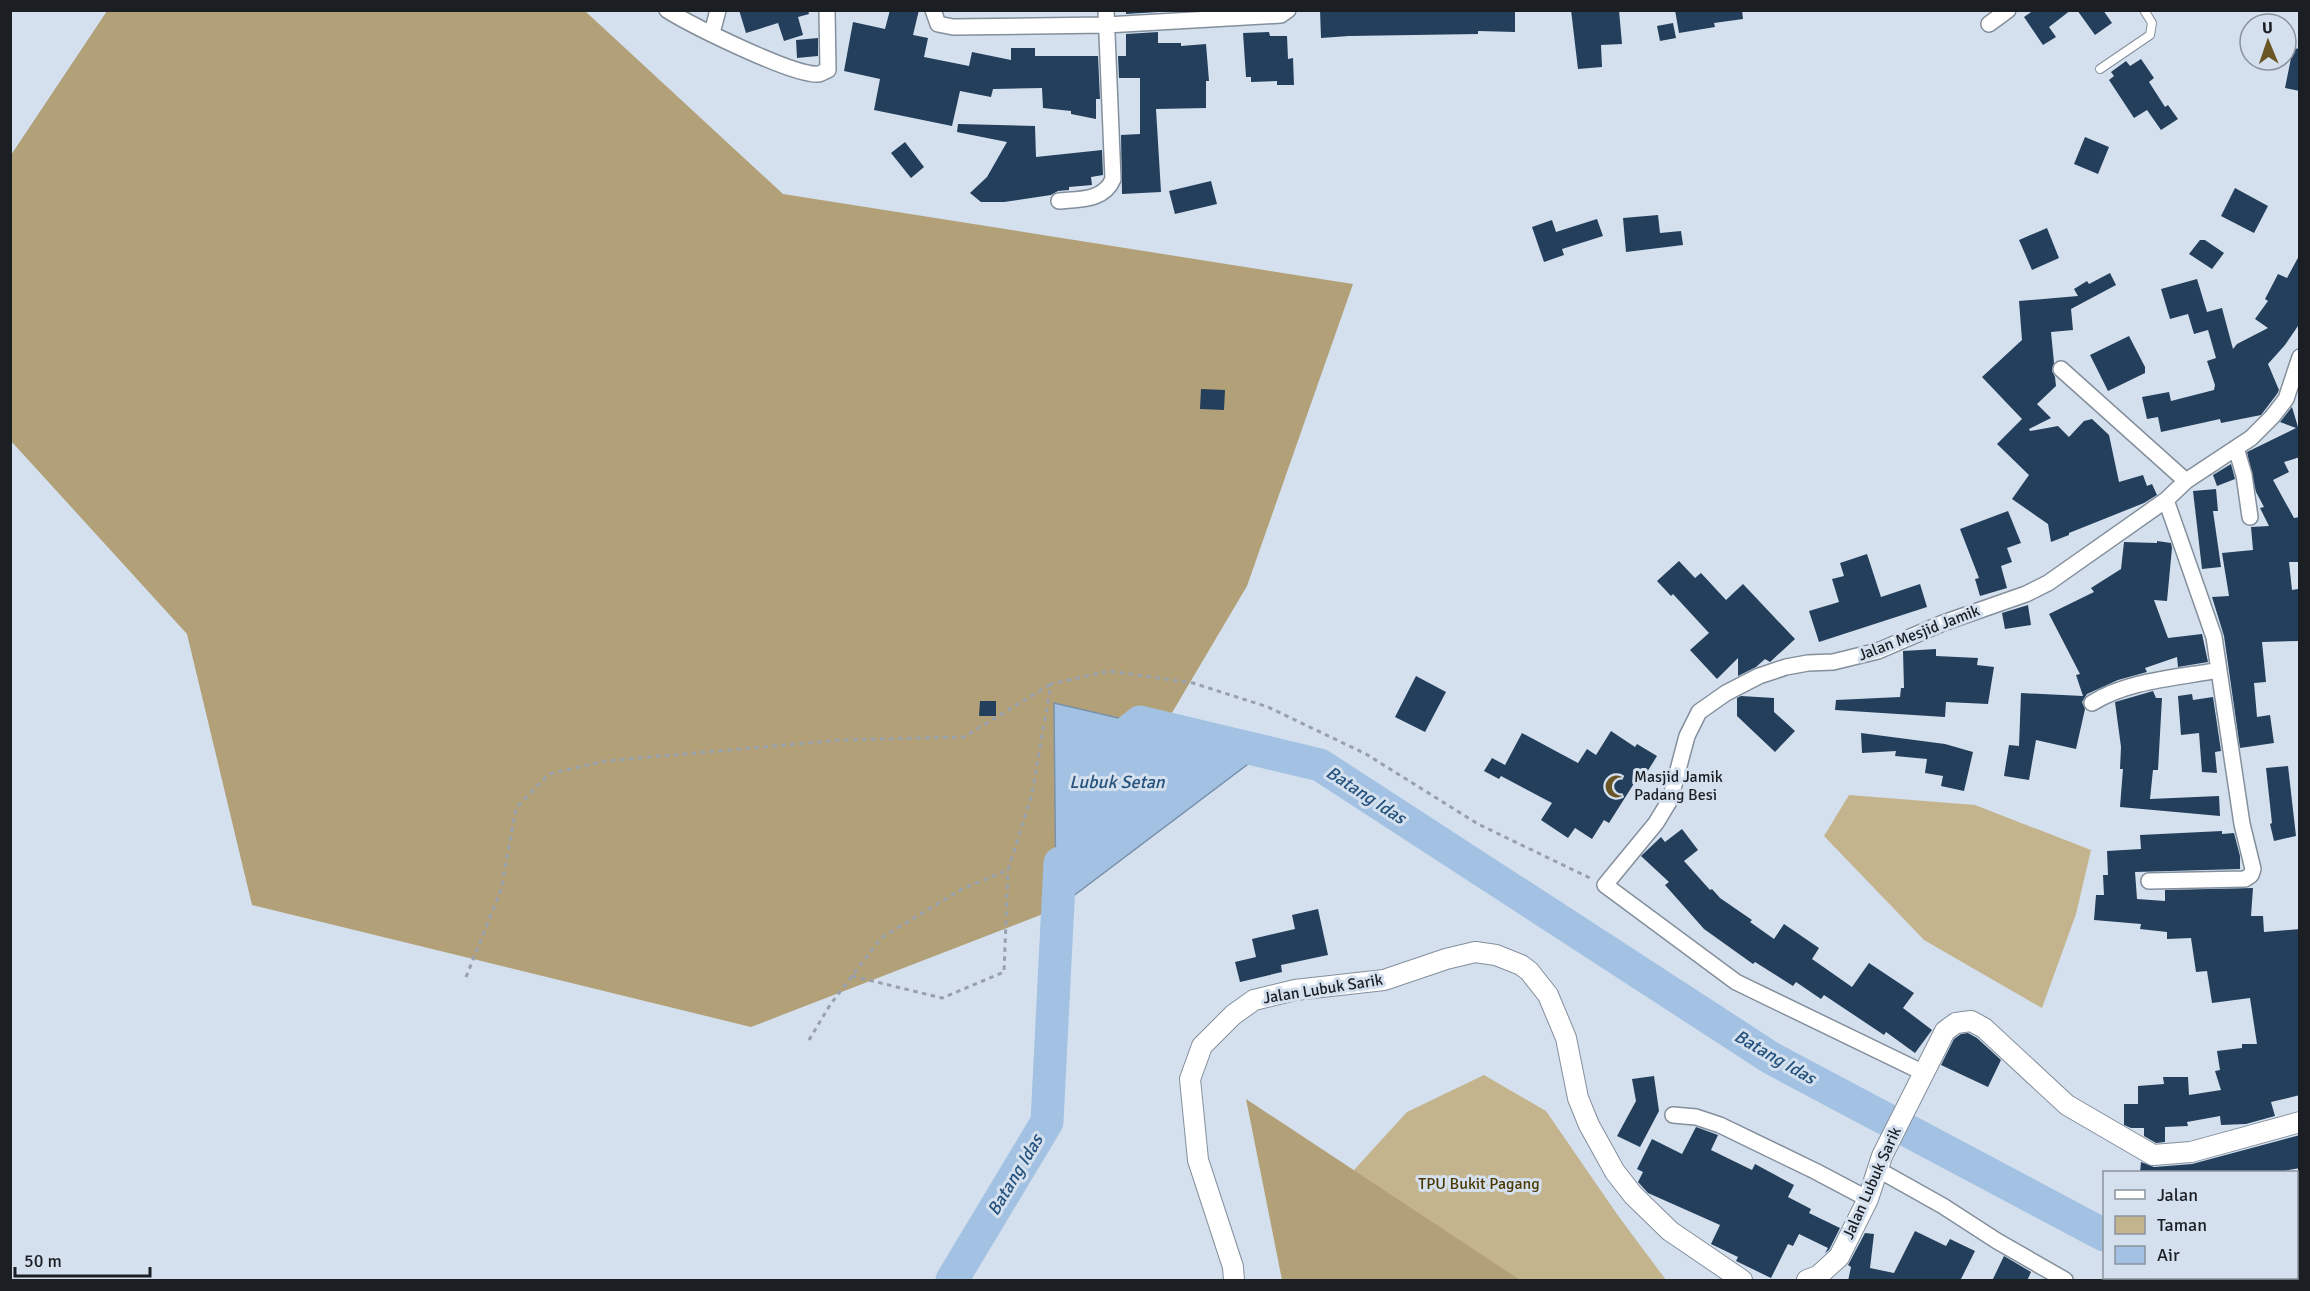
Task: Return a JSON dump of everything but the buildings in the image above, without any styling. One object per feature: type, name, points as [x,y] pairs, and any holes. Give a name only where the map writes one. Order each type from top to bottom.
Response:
[{"type":"street","points":[[667,10],[754,54],[802,72],[819,74],[828,70],[827,10]]},
{"type":"street","points":[[712,33],[718,10]]},
{"type":"street","points":[[933,10],[938,24],[953,27],[1106,18],[1281,15],[1288,10]]},
{"type":"street","points":[[1989,24],[2008,10]]},
{"type":"street","points":[[1059,201],[1095,197],[1110,187],[1113,179],[1106,18]]},
{"type":"street","name":"Jalan Mesjid Jamik","points":[[1605,885],[1656,823],[1670,800],[1687,736],[1699,712],[1726,693],[1759,676],[1786,667],[1833,662],[1878,651],[1943,623],[2026,594],[2048,583],[2166,500],[2186,481],[2252,438],[2286,399],[2300,357]]},
{"type":"street","points":[[2061,369],[2186,481]]},
{"type":"street","points":[[2236,448],[2244,475],[2250,517]]},
{"type":"street","points":[[2149,881],[2245,879],[2251,875],[2253,869],[2242,824],[2214,637],[2166,500]]},
{"type":"street","points":[[2092,703],[2117,690],[2219,670]]},
{"type":"street","points":[[1605,885],[1736,982],[1922,1077]]},
{"type":"street","name":"Jalan Lubuk Sarik","points":[[1234,1281],[1233,1267],[1198,1160],[1190,1079],[1202,1046],[1242,1007],[1254,1000],[1295,990],[1383,980],[1475,952],[1496,955],[1521,965],[1529,971],[1548,995],[1566,1038],[1578,1098],[1588,1125],[1615,1172],[1633,1195],[1670,1231],[1742,1281]]},
{"type":"street","name":"Jalan Lubuk Sarik","points":[[1807,1281],[1818,1276],[1839,1257],[1868,1199],[1879,1162],[1945,1031],[1956,1023],[1971,1020],[1984,1028],[2067,1105],[2153,1155],[2191,1152],[2300,1122]]},
{"type":"street","points":[[1673,1115],[1696,1117],[1720,1125],[1868,1199]]},
{"type":"street","points":[[1879,1162],[1943,1206],[2065,1281]]},
{"type":"lane","points":[[2100,69],[2150,35],[2152,23],[2144,10]]},
{"type":"path","points":[[466,977],[501,890],[516,807],[549,774],[605,761],[770,746],[841,740],[964,737],[1051,684],[1109,671],[1193,683],[1268,707],[1366,754],[1479,824],[1605,885]]},
{"type":"path","points":[[852,976],[942,998],[1004,972],[1008,870],[1032,794],[1051,684]]},
{"type":"path","points":[[809,1040],[830,1005],[881,938],[962,889],[1008,870]]},
{"type":"green space","points":[[1849,795],[1975,805],[2091,850],[2076,914],[2042,1008],[1924,940],[1824,836]]},
{"type":"green space","name":"TPU Bukit Pagang","points":[[1484,1075],[1546,1111],[1619,1217],[1666,1280],[1372,1280],[1331,1195],[1407,1112]]},
{"type":"shaded area","points":[[107,11],[585,11],[783,194],[1353,284],[1247,586],[1056,909],[751,1027],[252,905],[187,634],[11,441],[11,155]]},
{"type":"shaded area","points":[[1246,1099],[1520,1280],[1282,1280]]},
{"type":"water","name":"Lubuk Setan","points":[[1054,703],[1264,752],[1056,909]]},
{"type":"waterway","name":"Batang Idas","points":[[1104,751],[1140,722],[1320,765],[1771,1058],[2103,1234]]},
{"type":"waterway","name":"Batang Idas","points":[[952,1280],[1047,1122],[1060,863]]},
{"type":"waterway","name":"Batang Idas","points":[[2196,1279],[2205,1280]]},
{"type":"place","name":"Masjid Jamik Padang Besi","points":[[1616,786]]}]
